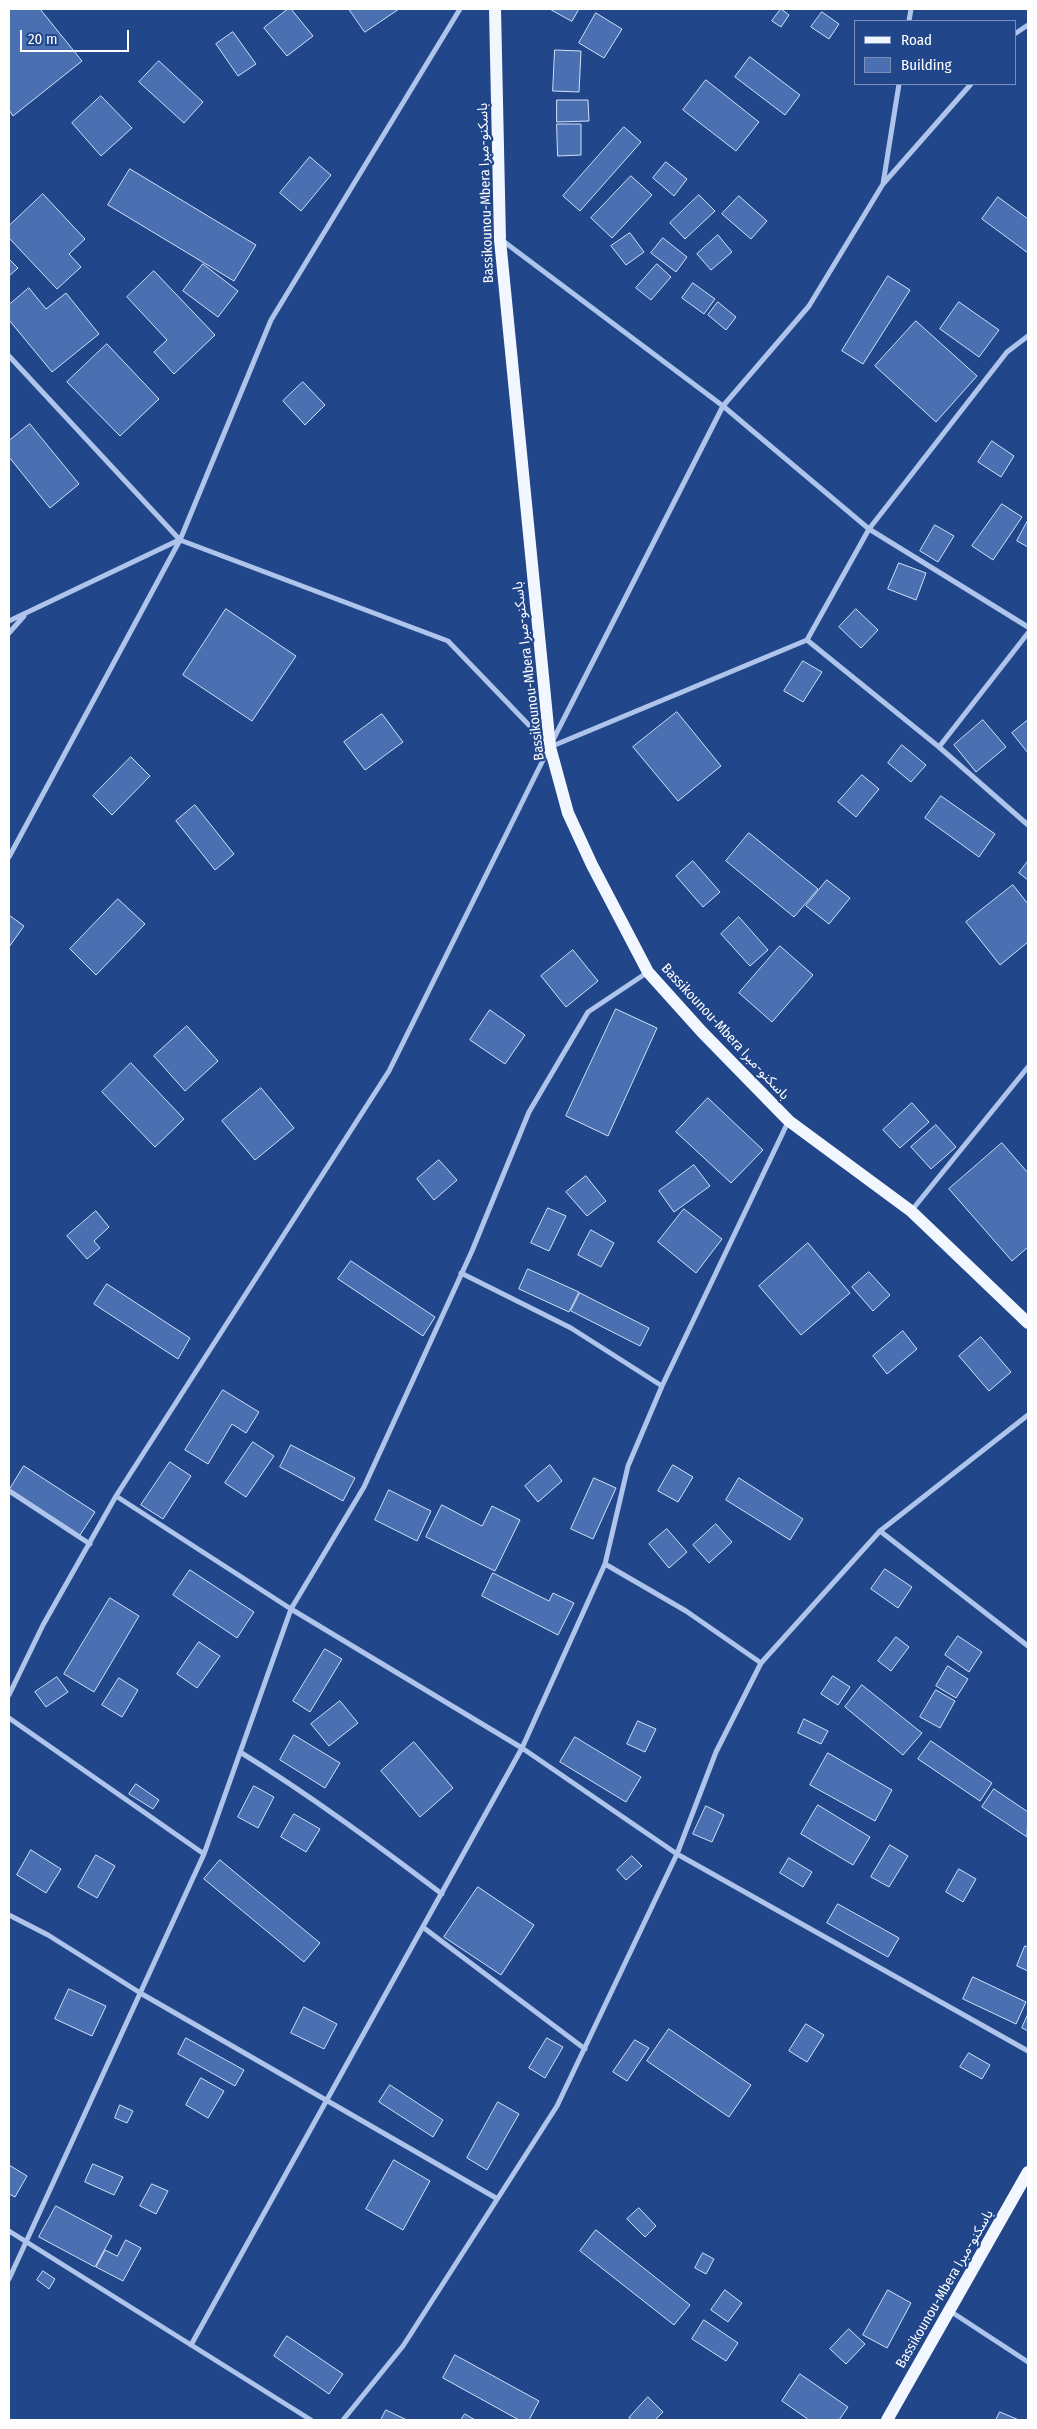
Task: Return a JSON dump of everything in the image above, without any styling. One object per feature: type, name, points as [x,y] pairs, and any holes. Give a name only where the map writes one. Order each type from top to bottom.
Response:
[{"type":"main road","name":"Bassikounou-Mbera باسكنو-مبرا","points":[[495,9],[500,240],[550,747],[568,813],[592,865],[648,972],[702,1032],[789,1121],[911,1211],[1028,1323]]},
{"type":"main road","name":"Bassikounou-Mbera باسكنو-مبرا","points":[[887,2420],[1028,2172]]},
{"type":"street","points":[[9,857],[180,540],[271,320],[460,9]]},
{"type":"street","points":[[1017,32],[1028,25]]},
{"type":"street","points":[[883,184],[899,85]]},
{"type":"street","points":[[9,1695],[43,1625],[116,1496],[389,1071],[550,747],[723,406],[809,306],[883,184],[970,85]]},
{"type":"street","points":[[500,240],[723,406],[870,529],[1028,627]]},
{"type":"street","points":[[550,747],[807,640],[870,529],[1007,352],[1028,336]]},
{"type":"street","points":[[9,356],[180,540],[448,641],[550,747]]},
{"type":"street","points":[[9,621],[24,616],[180,540]]},
{"type":"street","points":[[9,633],[24,616]]},
{"type":"street","points":[[939,747],[1028,633]]},
{"type":"street","points":[[807,640],[939,747],[1028,825]]},
{"type":"street","points":[[9,2279],[142,1994],[204,1854],[292,1609],[364,1487],[461,1273],[529,1112],[588,1012],[648,972]]},
{"type":"street","points":[[911,1211],[1028,1067]]},
{"type":"street","points":[[191,2345],[424,1928],[522,1748],[605,1564],[628,1466],[662,1386],[789,1121]]},
{"type":"street","points":[[461,1273],[571,1328],[662,1386]]},
{"type":"street","points":[[343,2420],[403,2346],[496,2198],[557,2106],[677,1854],[716,1752],[762,1663],[880,1531],[1028,1415]]},
{"type":"street","points":[[9,1491],[90,1544]]},
{"type":"street","points":[[116,1496],[292,1609],[522,1748],[677,1854],[1028,2051]]},
{"type":"street","points":[[880,1531],[1028,1646]]},
{"type":"street","points":[[605,1564],[686,1611],[762,1663]]},
{"type":"street","points":[[9,1718],[204,1854]]},
{"type":"street","points":[[240,1752],[348,1824],[442,1894]]},
{"type":"street","points":[[9,1915],[48,1935],[142,1994],[496,2198]]},
{"type":"street","points":[[424,1928],[585,2049]]},
{"type":"street","points":[[9,2231],[311,2420]]},
{"type":"street","points":[[950,2311],[1028,2362]]},
{"type":"building","points":[[9,9],[40,9],[82,61],[13,116],[9,110]]},
{"type":"building","points":[[288,9],[291,9],[313,36],[287,56],[264,28]]},
{"type":"building","points":[[349,9],[399,9],[365,32]]},
{"type":"building","points":[[550,9],[579,9],[572,21]]},
{"type":"building","points":[[781,9],[789,15],[781,27],[772,21]]},
{"type":"building","points":[[822,12],[839,24],[829,39],[811,27]]},
{"type":"building","points":[[596,13],[622,29],[604,58],[579,43]]},
{"type":"building","points":[[233,32],[256,64],[238,76],[216,44]]},
{"type":"building","points":[[555,50],[581,51],[579,92],[553,91]]},
{"type":"building","points":[[750,57],[800,95],[785,115],[735,77]]},
{"type":"building","points":[[159,61],[203,102],[184,123],[139,82]]},
{"type":"building","points":[[706,80],[759,122],[736,151],[683,110]]},
{"type":"building","points":[[101,96],[132,128],[101,156],[72,123]]},
{"type":"building","points":[[557,100],[588,100],[589,121],[557,122]]},
{"type":"building","points":[[557,124],[581,124],[581,155],[558,156]]},
{"type":"building","points":[[624,127],[641,142],[580,211],[563,196]]},
{"type":"building","points":[[310,157],[331,175],[301,211],[280,193]]},
{"type":"building","points":[[666,162],[687,179],[674,196],[653,178]]},
{"type":"building","points":[[130,169],[256,245],[234,281],[108,205]]},
{"type":"building","points":[[631,176],[652,195],[612,238],[591,218]]},
{"type":"building","points":[[43,194],[85,239],[69,254],[81,267],[57,289],[9,238],[9,226]]},
{"type":"building","points":[[699,195],[715,211],[685,239],[670,223]]},
{"type":"building","points":[[739,196],[767,221],[751,239],[722,214]]},
{"type":"building","points":[[998,197],[1028,219],[1028,253],[982,219]]},
{"type":"building","points":[[630,233],[644,252],[626,265],[611,246]]},
{"type":"building","points":[[718,235],[732,252],[711,270],[697,254]]},
{"type":"building","points":[[663,238],[687,257],[676,272],[651,253]]},
{"type":"building","points":[[9,259],[18,268],[9,276]]},
{"type":"building","points":[[203,264],[238,291],[218,317],[183,291]]},
{"type":"building","points":[[657,264],[671,277],[651,300],[636,288]]},
{"type":"building","points":[[154,271],[215,335],[174,374],[154,352],[167,340],[127,297]]},
{"type":"building","points":[[888,276],[910,290],[863,364],[842,351]]},
{"type":"building","points":[[693,283],[715,299],[704,314],[682,298]]},
{"type":"building","points":[[29,288],[46,309],[66,293],[99,334],[52,372],[9,320],[9,305]]},
{"type":"building","points":[[718,302],[736,317],[726,330],[708,315]]},
{"type":"building","points":[[959,302],[999,330],[979,357],[940,329]]},
{"type":"building","points":[[916,321],[977,376],[936,422],[875,366]]},
{"type":"building","points":[[107,344],[159,399],[120,436],[67,382]]},
{"type":"building","points":[[303,382],[325,405],[305,425],[283,401]]},
{"type":"building","points":[[30,424],[79,484],[50,508],[9,457],[9,441]]},
{"type":"building","points":[[992,441],[1014,456],[1001,477],[978,462]]},
{"type":"building","points":[[1002,504],[1022,517],[993,560],[972,546]]},
{"type":"building","points":[[1028,520],[1028,547],[1017,541]]},
{"type":"building","points":[[935,525],[954,536],[938,562],[920,551]]},
{"type":"building","points":[[899,563],[926,573],[916,600],[888,589]]},
{"type":"building","points":[[226,609],[296,656],[252,721],[183,675]]},
{"type":"building","points":[[856,609],[878,630],[861,648],[839,627]]},
{"type":"building","points":[[803,661],[822,672],[803,702],[784,691]]},
{"type":"building","points":[[677,712],[721,766],[678,801],[633,747]]},
{"type":"building","points":[[382,714],[403,742],[365,770],[344,742]]},
{"type":"building","points":[[983,720],[1006,747],[976,772],[954,745]]},
{"type":"building","points":[[1028,720],[1028,753],[1012,733]]},
{"type":"building","points":[[902,745],[926,765],[911,782],[888,763]]},
{"type":"building","points":[[131,757],[150,776],[112,815],[93,796]]},
{"type":"building","points":[[862,775],[879,789],[856,817],[838,802]]},
{"type":"building","points":[[941,796],[995,834],[979,857],[925,818]]},
{"type":"building","points":[[195,805],[234,854],[215,870],[176,821]]},
{"type":"building","points":[[749,833],[818,889],[794,917],[726,861]]},
{"type":"building","points":[[693,861],[720,892],[703,907],[676,876]]},
{"type":"building","points":[[1028,861],[1028,880],[1019,873]]},
{"type":"building","points":[[827,880],[850,898],[829,924],[806,906]]},
{"type":"building","points":[[1013,885],[1028,904],[1028,942],[1000,965],[966,922]]},
{"type":"building","points":[[118,899],[145,924],[96,975],[70,949]]},
{"type":"building","points":[[9,915],[24,926],[9,947]]},
{"type":"building","points":[[739,917],[768,950],[750,966],[721,934]]},
{"type":"building","points":[[780,946],[813,975],[772,1022],[739,993]]},
{"type":"building","points":[[573,950],[598,981],[566,1007],[541,976]]},
{"type":"building","points":[[616,1009],[657,1028],[608,1136],[566,1116]]},
{"type":"building","points":[[490,1010],[525,1035],[505,1064],[470,1040]]},
{"type":"building","points":[[187,1026],[218,1061],[185,1091],[154,1056]]},
{"type":"building","points":[[131,1063],[184,1119],[155,1147],[102,1092]]},
{"type":"building","points":[[261,1088],[294,1128],[255,1160],[222,1121]]},
{"type":"building","points":[[708,1098],[763,1150],[731,1183],[676,1132]]},
{"type":"building","points":[[912,1103],[929,1122],[900,1148],[883,1130]]},
{"type":"building","points":[[936,1125],[956,1147],[931,1169],[911,1147]]},
{"type":"building","points":[[1002,1143],[1028,1173],[1028,1247],[1012,1261],[949,1189]]},
{"type":"building","points":[[439,1160],[457,1180],[434,1200],[417,1179]]},
{"type":"building","points":[[694,1165],[710,1186],[674,1212],[659,1191]]},
{"type":"building","points":[[586,1176],[606,1201],[587,1216],[566,1192]]},
{"type":"building","points":[[548,1208],[566,1216],[549,1251],[531,1243]]},
{"type":"building","points":[[684,1209],[722,1239],[696,1273],[658,1242]]},
{"type":"building","points":[[96,1211],[109,1227],[94,1241],[100,1248],[87,1259],[67,1236]]},
{"type":"building","points":[[591,1230],[614,1243],[601,1267],[578,1255]]},
{"type":"building","points":[[808,1243],[850,1293],[801,1335],[759,1286]]},
{"type":"building","points":[[351,1261],[435,1317],[423,1336],[338,1279]]},
{"type":"building","points":[[528,1269],[579,1292],[569,1312],[519,1289]]},
{"type":"building","points":[[869,1272],[890,1295],[873,1311],[852,1287]]},
{"type":"building","points":[[107,1284],[190,1338],[178,1359],[94,1304]]},
{"type":"building","points":[[580,1293],[649,1328],[640,1346],[571,1311]]},
{"type":"building","points":[[903,1331],[917,1349],[887,1374],[873,1356]]},
{"type":"building","points":[[981,1337],[1011,1372],[989,1391],[959,1356]]},
{"type":"building","points":[[223,1390],[259,1412],[246,1433],[232,1424],[208,1464],[185,1450]]},
{"type":"building","points":[[253,1442],[274,1456],[246,1497],[225,1483]]},
{"type":"building","points":[[291,1445],[355,1478],[343,1501],[280,1467]]},
{"type":"building","points":[[170,1462],[191,1476],[163,1519],[141,1505]]},
{"type":"building","points":[[550,1465],[562,1481],[538,1502],[525,1486]]},
{"type":"building","points":[[673,1465],[693,1477],[678,1502],[658,1491]]},
{"type":"building","points":[[24,1466],[95,1512],[80,1535],[10,1489]]},
{"type":"building","points":[[594,1478],[616,1488],[593,1539],[571,1529]]},
{"type":"building","points":[[739,1478],[803,1519],[790,1540],[726,1500]]},
{"type":"building","points":[[389,1490],[431,1511],[417,1541],[375,1520]]},
{"type":"building","points":[[442,1505],[482,1526],[492,1506],[520,1520],[495,1571],[426,1537]]},
{"type":"building","points":[[716,1524],[732,1542],[709,1563],[693,1545]]},
{"type":"building","points":[[667,1529],[687,1552],[669,1568],[649,1544]]},
{"type":"building","points":[[885,1569],[912,1587],[898,1608],[871,1589]]},
{"type":"building","points":[[190,1570],[254,1612],[237,1638],[173,1595]]},
{"type":"building","points":[[493,1573],[549,1601],[553,1593],[574,1603],[558,1635],[482,1596]]},
{"type":"building","points":[[110,1598],[139,1616],[94,1692],[64,1674]]},
{"type":"building","points":[[958,1636],[982,1652],[969,1672],[945,1655]]},
{"type":"building","points":[[896,1637],[909,1647],[891,1671],[878,1661]]},
{"type":"building","points":[[199,1642],[220,1656],[197,1688],[177,1674]]},
{"type":"building","points":[[325,1649],[342,1659],[310,1712],[293,1701]]},
{"type":"building","points":[[948,1666],[968,1679],[956,1698],[936,1686]]},
{"type":"building","points":[[833,1676],[850,1687],[838,1705],[821,1694]]},
{"type":"building","points":[[57,1677],[68,1692],[46,1707],[35,1692]]},
{"type":"building","points":[[119,1678],[138,1690],[122,1717],[102,1705]]},
{"type":"building","points":[[862,1685],[922,1733],[903,1755],[845,1707]]},
{"type":"building","points":[[936,1690],[955,1701],[940,1728],[920,1717]]},
{"type":"building","points":[[340,1701],[358,1723],[329,1746],[311,1724]]},
{"type":"building","points":[[804,1719],[828,1731],[821,1744],[798,1733]]},
{"type":"building","points":[[638,1721],[656,1729],[645,1752],[627,1744]]},
{"type":"building","points":[[294,1735],[340,1763],[325,1788],[280,1760]]},
{"type":"building","points":[[575,1737],[641,1777],[626,1802],[560,1762]]},
{"type":"building","points":[[931,1741],[992,1783],[980,1801],[918,1759]]},
{"type":"building","points":[[414,1742],[453,1788],[420,1817],[381,1771]]},
{"type":"building","points":[[828,1753],[892,1790],[875,1821],[810,1785]]},
{"type":"building","points":[[136,1784],[159,1800],[153,1809],[129,1794]]},
{"type":"building","points":[[254,1786],[274,1797],[258,1828],[238,1817]]},
{"type":"building","points":[[994,1789],[1028,1812],[1027,1837],[982,1807]]},
{"type":"building","points":[[818,1805],[870,1837],[853,1865],[801,1834]]},
{"type":"building","points":[[706,1806],[724,1815],[712,1842],[693,1834]]},
{"type":"building","points":[[294,1814],[320,1829],[306,1852],[281,1837]]},
{"type":"building","points":[[890,1845],[908,1856],[889,1887],[871,1877]]},
{"type":"building","points":[[31,1850],[61,1869],[46,1893],[17,1875]]},
{"type":"building","points":[[96,1855],[115,1866],[97,1898],[78,1887]]},
{"type":"building","points":[[632,1856],[642,1866],[626,1880],[617,1870]]},
{"type":"building","points":[[789,1858],[812,1872],[803,1887],[780,1873]]},
{"type":"building","points":[[220,1860],[320,1943],[304,1962],[204,1879]]},
{"type":"building","points":[[959,1869],[976,1879],[963,1902],[946,1892]]},
{"type":"building","points":[[478,1887],[534,1925],[501,1975],[444,1937]]},
{"type":"building","points":[[838,1904],[899,1938],[888,1957],[827,1923]]},
{"type":"building","points":[[1025,1946],[1028,1947],[1028,1971],[1017,1966]]},
{"type":"building","points":[[973,1977],[1026,2002],[1016,2024],[963,1999]]},
{"type":"building","points":[[69,1989],[106,2006],[92,2036],[55,2019]]},
{"type":"building","points":[[304,2007],[337,2024],[324,2049],[291,2033]]},
{"type":"building","points":[[1028,2014],[1028,2031],[1022,2028]]},
{"type":"building","points":[[806,2024],[824,2035],[807,2062],[789,2051]]},
{"type":"building","points":[[669,2029],[751,2085],[729,2117],[647,2061]]},
{"type":"building","points":[[186,2038],[244,2070],[235,2086],[178,2054]]},
{"type":"building","points":[[547,2038],[563,2047],[545,2078],[529,2068]]},
{"type":"building","points":[[635,2040],[649,2048],[627,2081],[613,2072]]},
{"type":"building","points":[[969,2053],[990,2065],[982,2079],[960,2067]]},
{"type":"building","points":[[201,2078],[224,2091],[208,2118],[186,2105]]},
{"type":"building","points":[[390,2085],[443,2120],[433,2137],[379,2102]]},
{"type":"building","points":[[498,2102],[519,2114],[487,2170],[467,2158]]},
{"type":"building","points":[[120,2105],[133,2111],[127,2123],[115,2118]]},
{"type":"building","points":[[394,2160],[430,2181],[403,2230],[366,2209]]},
{"type":"building","points":[[93,2164],[123,2177],[114,2195],[85,2182]]},
{"type":"building","points":[[9,2165],[27,2176],[15,2197],[9,2194]]},
{"type":"building","points":[[152,2184],[168,2191],[156,2214],[140,2206]]},
{"type":"building","points":[[56,2206],[112,2236],[95,2267],[39,2237]]},
{"type":"building","points":[[639,2208],[656,2226],[645,2237],[627,2219]]},
{"type":"building","points":[[596,2230],[690,2305],[674,2325],[580,2251]]},
{"type":"building","points":[[126,2240],[141,2248],[123,2281],[96,2267],[105,2250],[117,2256]]},
{"type":"building","points":[[703,2253],[714,2259],[706,2274],[695,2268]]},
{"type":"building","points":[[43,2271],[55,2279],[49,2289],[37,2280]]},
{"type":"building","points":[[725,2290],[742,2303],[728,2322],[711,2310]]},
{"type":"building","points":[[888,2290],[911,2303],[887,2348],[863,2335]]},
{"type":"building","points":[[704,2320],[738,2343],[726,2361],[692,2339]]},
{"type":"building","points":[[849,2329],[865,2344],[846,2364],[830,2349]]},
{"type":"building","points":[[287,2336],[343,2374],[329,2394],[274,2356]]},
{"type":"building","points":[[455,2355],[539,2401],[529,2420],[519,2420],[443,2378]]},
{"type":"building","points":[[800,2374],[848,2407],[839,2420],[809,2420],[782,2401]]},
{"type":"building","points":[[648,2397],[663,2412],[655,2420],[632,2420],[629,2418]]},
{"type":"building","points":[[386,2410],[407,2420],[381,2420]]},
{"type":"building","points":[[1000,2412],[1019,2420],[996,2420]]},
{"type":"building","points":[[465,2414],[475,2420],[461,2420]]}]
